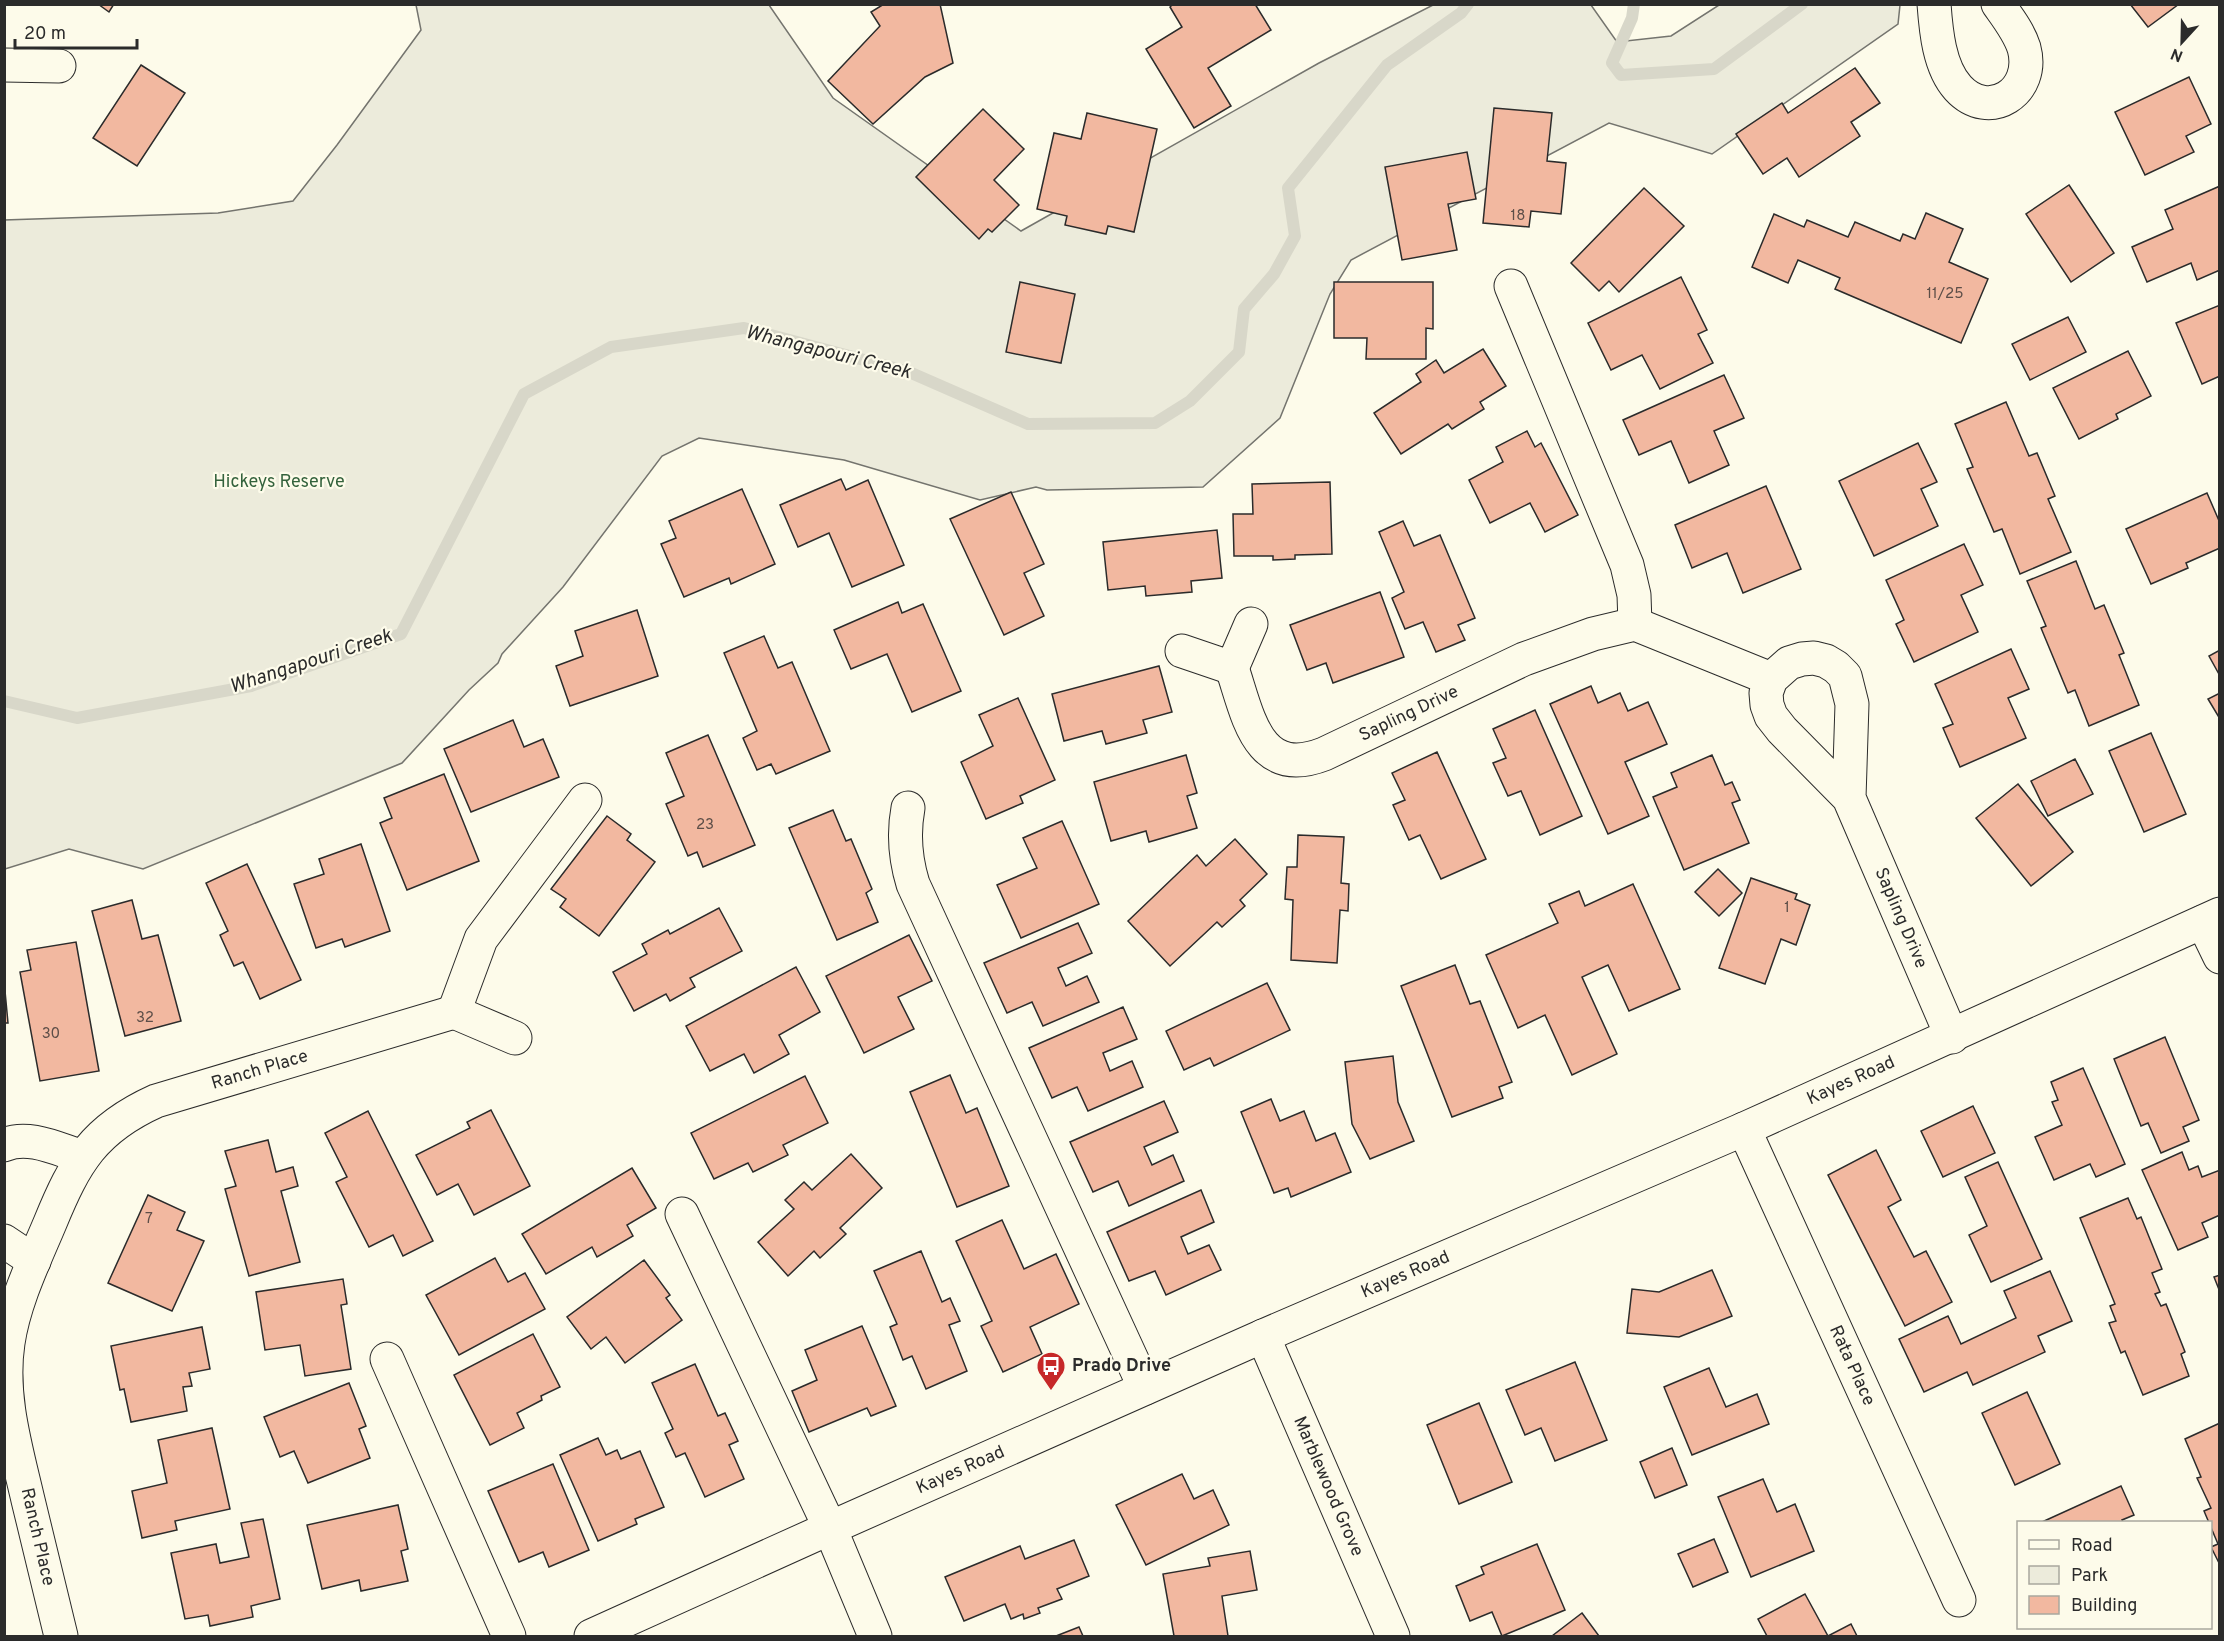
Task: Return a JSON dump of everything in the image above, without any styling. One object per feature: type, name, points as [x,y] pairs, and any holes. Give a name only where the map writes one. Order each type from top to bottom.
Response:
[{"type":"street","points":[[1934,4],[1936,30],[1951,78],[1966,95],[1989,103],[2009,97],[2023,81],[2025,72],[2024,49],[2019,35],[1998,4]]},
{"type":"street","points":[[4,65],[59,66]]},
{"type":"street","points":[[1511,286],[1627,565],[1634,595],[1635,624],[1771,679]]},
{"type":"street","points":[[1182,651],[1232,668],[1251,624]]},
{"type":"street","name":"Sapling Drive","points":[[1232,668],[1255,733],[1263,746],[1273,755],[1284,759],[1310,759],[1524,659],[1593,634],[1635,624]]},
{"type":"street","name":"Sapling Drive","points":[[1849,798],[1852,704],[1845,676],[1826,661],[1814,658],[1790,663],[1771,679],[1766,693],[1771,716],[1849,798],[1952,1037]]},
{"type":"street","points":[[515,1038],[454,1012],[481,939],[585,800]]},
{"type":"street","points":[[908,808],[904,828],[904,849],[913,884],[1145,1388]]},
{"type":"street","points":[[2211,918],[2220,957]]},
{"type":"street","name":"Kayes Road","points":[[591,1636],[1263,1336],[1743,1130],[2211,918]]},
{"type":"street","name":"Ranch Place","points":[[61,1636],[17,1454],[7,1394],[8,1342],[34,1262],[60,1198],[83,1157],[97,1138],[114,1124],[132,1112],[156,1101],[454,1012]]},
{"type":"street","name":"Rata Place","points":[[1743,1130],[1959,1600]]},
{"type":"street","points":[[4,1145],[22,1141],[83,1157]]},
{"type":"street","points":[[682,1214],[830,1528],[875,1636]]},
{"type":"street","points":[[4,1241],[34,1262]]},
{"type":"street","name":"Marblewood Grove","points":[[1263,1336],[1393,1636]]},
{"type":"street","points":[[387,1359],[509,1636]]},
{"type":"green space","name":"Hickeys Reserve","points":[[416,5],[769,5],[833,98],[1021,231],[1319,63],[1433,5],[1591,5],[1617,42],[1671,36],[1719,5],[1900,5],[1898,24],[1712,154],[1609,123],[1351,260],[1330,294],[1280,418],[1203,487],[1047,490],[1036,487],[980,500],[844,460],[699,438],[662,456],[563,587],[502,654],[498,663],[469,690],[402,763],[143,869],[69,849],[5,869],[4,220],[218,213],[293,201],[421,30]]},
{"type":"building","points":[[98,4],[114,4],[109,12]]},
{"type":"building","points":[[884,4],[940,4],[953,63],[925,77],[873,124],[828,81],[880,26],[871,12]]},
{"type":"building","points":[[1173,4],[1255,4],[1271,30],[1208,68],[1231,106],[1194,128],[1146,49],[1182,27],[1170,7]]},
{"type":"building","points":[[2130,4],[2179,4],[2148,27]]},
{"type":"building","points":[[141,65],[185,93],[137,166],[93,138]]},
{"type":"building","points":[[1855,68],[1880,103],[1851,122],[1860,136],[1799,177],[1787,158],[1763,174],[1736,134],[1782,103],[1788,113]]},
{"type":"building","points":[[2189,77],[2211,124],[2186,136],[2194,152],[2145,175],[2115,112]]},
{"type":"building","points":[[1494,108],[1552,113],[1547,161],[1566,163],[1561,214],[1531,211],[1529,227],[1483,223]]},
{"type":"building","points":[[983,109],[1024,149],[994,180],[1019,205],[992,232],[988,229],[979,239],[916,177]]},
{"type":"building","points":[[1087,113],[1157,129],[1134,232],[1108,226],[1106,234],[1065,225],[1067,216],[1037,209],[1054,133],[1081,139]]},
{"type":"building","points":[[1467,152],[1476,199],[1448,204],[1457,250],[1402,260],[1385,167]]},
{"type":"building","points":[[2069,185],[2114,253],[2071,282],[2026,214]]},
{"type":"building","points":[[2220,186],[2220,270],[2197,280],[2191,263],[2147,282],[2132,247],[2173,229],[2165,210]]},
{"type":"building","points":[[1644,188],[1684,226],[1619,292],[1609,281],[1599,291],[1571,263]]},
{"type":"building","points":[[1926,213],[1963,229],[1949,262],[1988,279],[1961,343],[1835,289],[1840,278],[1798,260],[1788,283],[1752,267],[1774,214],[1804,227],[1807,220],[1848,237],[1855,222],[1900,241],[1903,234],[1915,239]]},
{"type":"building","points":[[1681,277],[1707,330],[1698,334],[1713,363],[1660,389],[1642,355],[1611,370],[1588,323]]},
{"type":"building","points":[[1020,282],[1075,294],[1061,363],[1006,352]]},
{"type":"building","points":[[1334,282],[1433,282],[1433,329],[1426,328],[1426,359],[1366,359],[1367,338],[1334,338]]},
{"type":"building","points":[[2220,305],[2220,376],[2202,384],[2176,323]]},
{"type":"building","points":[[2068,317],[2086,352],[2030,380],[2012,344]]},
{"type":"building","points":[[1483,349],[1506,386],[1480,402],[1484,409],[1452,429],[1448,424],[1401,454],[1374,413],[1421,382],[1416,374],[1436,360],[1444,373]]},
{"type":"building","points":[[2128,351],[2151,396],[2116,414],[2118,419],[2079,439],[2053,388]]},
{"type":"building","points":[[1724,375],[1744,418],[1714,431],[1729,465],[1689,483],[1671,441],[1639,455],[1623,420]]},
{"type":"building","points":[[2006,402],[2029,456],[2037,453],[2055,496],[2048,499],[2071,552],[2020,574],[2002,529],[1994,532],[1967,469],[1973,467],[1955,424]]},
{"type":"building","points":[[1527,431],[1535,447],[1541,443],[1578,515],[1545,532],[1530,503],[1490,523],[1469,480],[1503,462],[1496,447]]},
{"type":"building","points":[[1918,443],[1937,482],[1921,489],[1938,526],[1874,556],[1839,481]]},
{"type":"building","points":[[841,479],[846,490],[868,480],[904,565],[852,587],[829,533],[798,547],[780,505]]},
{"type":"building","points":[[1330,482],[1332,554],[1295,555],[1295,559],[1273,560],[1273,556],[1234,556],[1233,514],[1253,514],[1252,484]]},
{"type":"building","points":[[1766,486],[1801,569],[1743,593],[1727,553],[1692,568],[1675,525]]},
{"type":"building","points":[[742,489],[775,564],[731,584],[729,578],[684,597],[661,544],[676,538],[669,521]]},
{"type":"building","points":[[1011,492],[1044,564],[1024,573],[1044,616],[1004,635],[950,519]]},
{"type":"building","points":[[2207,493],[2220,523],[2220,548],[2186,563],[2188,568],[2151,584],[2126,529]]},
{"type":"building","points":[[1403,521],[1414,546],[1440,535],[1475,618],[1458,625],[1465,640],[1436,652],[1423,622],[1405,629],[1392,598],[1404,592],[1379,532]]},
{"type":"building","points":[[1217,530],[1222,578],[1191,581],[1192,592],[1146,596],[1145,586],[1108,590],[1103,542]]},
{"type":"building","points":[[1964,544],[1983,585],[1961,595],[1978,632],[1914,662],[1896,624],[1904,620],[1886,580]]},
{"type":"building","points":[[2076,561],[2095,609],[2104,605],[2124,653],[2119,655],[2139,705],[2089,726],[2075,690],[2068,693],[2041,628],[2046,626],[2027,581]]},
{"type":"building","points":[[1380,592],[1404,657],[1333,683],[1326,663],[1307,670],[1290,625]]},
{"type":"building","points":[[898,602],[902,613],[923,604],[961,691],[912,712],[887,654],[851,669],[834,630]]},
{"type":"building","points":[[637,610],[658,676],[570,706],[556,666],[583,656],[575,631]]},
{"type":"building","points":[[764,636],[778,668],[792,662],[830,751],[776,774],[771,764],[757,770],[743,738],[757,731],[724,653]]},
{"type":"building","points":[[2011,649],[2029,689],[2008,698],[2026,738],[1960,767],[1943,728],[1953,724],[1935,684]]},
{"type":"building","points":[[2220,650],[2220,676],[2209,656]]},
{"type":"building","points":[[1159,666],[1172,712],[1143,720],[1147,733],[1106,744],[1102,731],[1064,741],[1052,694]]},
{"type":"building","points":[[1591,686],[1598,703],[1620,693],[1628,711],[1648,702],[1667,744],[1625,762],[1649,816],[1608,834],[1550,704]]},
{"type":"building","points":[[2220,693],[2220,719],[2208,699]]},
{"type":"building","points":[[1018,698],[1055,780],[1020,796],[1023,803],[986,819],[961,762],[993,746],[979,715]]},
{"type":"building","points":[[1535,710],[1582,816],[1540,835],[1521,791],[1508,796],[1493,763],[1506,758],[1493,729]]},
{"type":"building","points":[[513,720],[524,747],[543,739],[559,777],[471,812],[444,749]]},
{"type":"building","points":[[2151,733],[2186,814],[2144,832],[2109,751]]},
{"type":"building","points":[[708,735],[755,845],[703,867],[697,852],[688,856],[666,804],[684,796],[666,753]]},
{"type":"building","points":[[1437,752],[1486,859],[1441,879],[1420,835],[1409,840],[1393,805],[1405,800],[1392,773]]},
{"type":"building","points":[[1186,755],[1197,793],[1187,796],[1197,828],[1149,842],[1146,831],[1111,841],[1094,782]]},
{"type":"building","points":[[1712,755],[1725,785],[1732,782],[1740,800],[1732,803],[1749,843],[1684,870],[1653,797],[1677,787],[1671,773]]},
{"type":"building","points":[[2075,759],[2093,794],[2048,816],[2031,781]]},
{"type":"building","points":[[444,774],[479,861],[407,890],[380,823],[392,818],[384,798]]},
{"type":"building","points":[[2018,784],[2073,852],[2031,886],[1976,818]]},
{"type":"building","points":[[833,810],[846,841],[851,839],[872,889],[866,893],[878,922],[837,940],[789,828]]},
{"type":"building","points":[[607,816],[631,834],[627,840],[655,862],[599,936],[560,907],[566,899],[551,889]]},
{"type":"building","points":[[1062,821],[1099,904],[1021,938],[997,885],[1037,868],[1023,838]]},
{"type":"building","points":[[1298,835],[1344,837],[1341,883],[1349,884],[1348,911],[1340,910],[1337,963],[1291,960],[1293,900],[1285,899],[1287,867],[1297,867]]},
{"type":"building","points":[[1235,839],[1267,874],[1240,900],[1245,906],[1222,927],[1217,922],[1170,966],[1128,921],[1197,855],[1206,866]]},
{"type":"building","points":[[361,844],[390,931],[345,947],[342,939],[316,948],[294,884],[324,874],[319,859]]},
{"type":"building","points":[[247,864],[301,980],[260,999],[243,962],[234,966],[220,935],[228,931],[206,883]]},
{"type":"building","points":[[1718,869],[1742,893],[1719,916],[1695,892]]},
{"type":"building","points":[[1751,878],[1797,894],[1795,899],[1810,905],[1796,945],[1781,939],[1765,984],[1719,968]]},
{"type":"building","points":[[1633,884],[1680,989],[1629,1011],[1608,965],[1582,977],[1617,1054],[1572,1075],[1545,1015],[1518,1028],[1486,955],[1558,923],[1549,904],[1579,891],[1585,906]]},
{"type":"building","points":[[132,900],[142,939],[158,935],[181,1021],[125,1036],[92,911]]},
{"type":"building","points":[[719,908],[742,951],[690,978],[695,987],[670,1001],[666,994],[634,1011],[613,972],[647,954],[642,944],[668,930],[670,934]]},
{"type":"building","points":[[1078,923],[1092,953],[1058,968],[1066,986],[1087,976],[1099,1002],[1043,1026],[1032,1002],[1007,1013],[984,963]]},
{"type":"building","points":[[909,935],[932,981],[898,997],[914,1029],[864,1053],[826,976]]},
{"type":"building","points":[[76,942],[99,1071],[40,1081],[20,972],[31,970],[27,950]]},
{"type":"building","points":[[1455,965],[1470,1004],[1480,1001],[1512,1082],[1499,1087],[1503,1098],[1452,1117],[1401,986]]},
{"type":"building","points":[[796,967],[820,1012],[779,1035],[789,1054],[754,1073],[744,1054],[710,1071],[686,1026]]},
{"type":"building","points":[[1267,983],[1290,1030],[1214,1066],[1210,1058],[1184,1070],[1166,1031]]},
{"type":"building","points":[[5,991],[8,1023],[4,1023]]},
{"type":"building","points":[[1123,1007],[1137,1039],[1103,1053],[1110,1071],[1132,1061],[1143,1087],[1088,1111],[1077,1087],[1052,1098],[1029,1048]]},
{"type":"building","points":[[2165,1037],[2199,1120],[2183,1127],[2189,1141],[2161,1153],[2148,1123],[2141,1126],[2114,1059]]},
{"type":"building","points":[[1393,1056],[1398,1102],[1414,1141],[1370,1159],[1352,1124],[1345,1062]]},
{"type":"building","points":[[2083,1068],[2125,1164],[2096,1177],[2090,1164],[2054,1180],[2035,1137],[2062,1125],[2052,1102],[2058,1100],[2051,1082]]},
{"type":"building","points":[[950,1075],[966,1113],[977,1108],[1009,1186],[957,1207],[910,1092]]},
{"type":"building","points":[[805,1076],[828,1123],[783,1145],[788,1155],[753,1172],[748,1163],[714,1179],[691,1133]]},
{"type":"building","points":[[1271,1099],[1280,1121],[1304,1111],[1316,1141],[1335,1133],[1351,1172],[1291,1197],[1288,1188],[1274,1193],[1241,1112]]},
{"type":"building","points":[[1164,1101],[1178,1132],[1144,1147],[1152,1165],[1173,1155],[1184,1181],[1129,1206],[1118,1181],[1093,1192],[1070,1142]]},
{"type":"building","points":[[1973,1106],[1995,1153],[1943,1177],[1921,1131]]},
{"type":"building","points":[[491,1110],[530,1186],[474,1215],[458,1184],[437,1195],[416,1155],[470,1128],[467,1122]]},
{"type":"building","points":[[368,1111],[433,1241],[403,1256],[393,1235],[369,1247],[336,1182],[347,1177],[325,1133]]},
{"type":"building","points":[[268,1140],[276,1172],[293,1167],[298,1186],[281,1191],[300,1262],[249,1276],[225,1189],[236,1186],[225,1151]]},
{"type":"building","points":[[1876,1150],[1901,1200],[1888,1207],[1914,1257],[1926,1251],[1952,1302],[1905,1326],[1828,1175]]},
{"type":"building","points":[[2182,1152],[2189,1170],[2198,1166],[2202,1177],[2220,1170],[2220,1215],[2202,1223],[2208,1237],[2178,1250],[2142,1170]]},
{"type":"building","points":[[851,1154],[882,1188],[840,1228],[846,1234],[820,1258],[814,1251],[788,1276],[758,1242],[794,1209],[785,1200],[804,1182],[812,1190]]},
{"type":"building","points":[[1998,1162],[2042,1259],[1991,1282],[1969,1235],[1987,1226],[1965,1177]]},
{"type":"building","points":[[632,1168],[656,1208],[627,1225],[633,1236],[597,1257],[592,1247],[546,1274],[522,1234]]},
{"type":"building","points":[[1201,1190],[1214,1222],[1181,1237],[1188,1254],[1209,1245],[1221,1270],[1166,1295],[1155,1271],[1129,1281],[1107,1232]]},
{"type":"building","points":[[148,1195],[185,1212],[177,1230],[204,1241],[172,1311],[108,1283]]},
{"type":"building","points":[[2128,1198],[2137,1219],[2141,1217],[2162,1269],[2152,1273],[2160,1292],[2155,1294],[2161,1306],[2166,1304],[2185,1352],[2181,1354],[2189,1376],[2143,1395],[2125,1351],[2121,1353],[2109,1323],[2116,1321],[2110,1306],[2115,1304],[2080,1218]]},
{"type":"building","points":[[1002,1220],[1024,1269],[1056,1254],[1079,1304],[1030,1327],[1042,1354],[1003,1372],[981,1326],[992,1321],[956,1241]]},
{"type":"building","points":[[921,1251],[942,1302],[950,1298],[960,1321],[949,1325],[967,1371],[926,1389],[912,1356],[903,1360],[890,1327],[897,1324],[874,1271]]},
{"type":"building","points":[[495,1258],[508,1282],[525,1273],[545,1309],[459,1355],[426,1295]]},
{"type":"building","points":[[644,1260],[670,1295],[666,1298],[682,1320],[625,1363],[606,1337],[591,1349],[567,1317]]},
{"type":"building","points":[[1712,1270],[1732,1316],[1679,1337],[1627,1333],[1632,1289],[1659,1292]]},
{"type":"building","points":[[2050,1271],[2072,1321],[2038,1336],[2045,1352],[1973,1385],[1967,1372],[1924,1392],[1899,1339],[1948,1316],[1961,1344],[2016,1318],[2004,1291]]},
{"type":"building","points":[[2220,1275],[2220,1292],[2214,1277]]},
{"type":"building","points":[[343,1279],[347,1304],[341,1305],[351,1369],[305,1376],[300,1345],[265,1350],[256,1292]]},
{"type":"building","points":[[862,1326],[896,1406],[871,1416],[867,1408],[809,1432],[792,1391],[817,1380],[805,1350]]},
{"type":"building","points":[[202,1327],[210,1369],[189,1373],[192,1386],[183,1387],[187,1411],[131,1422],[124,1389],[120,1390],[111,1346]]},
{"type":"building","points":[[533,1334],[560,1387],[541,1396],[542,1400],[517,1413],[524,1428],[490,1445],[454,1375]]},
{"type":"building","points":[[1575,1362],[1607,1440],[1555,1461],[1541,1428],[1525,1435],[1506,1390]]},
{"type":"building","points":[[695,1364],[718,1416],[725,1413],[738,1441],[729,1445],[744,1479],[705,1497],[685,1453],[676,1457],[665,1433],[673,1429],[652,1383]]},
{"type":"building","points":[[1709,1368],[1726,1407],[1757,1394],[1769,1424],[1692,1455],[1664,1387]]},
{"type":"building","points":[[349,1383],[366,1426],[359,1429],[370,1458],[308,1483],[294,1451],[280,1457],[264,1417]]},
{"type":"building","points":[[2027,1392],[2060,1464],[2015,1485],[1982,1413]]},
{"type":"building","points":[[1479,1403],[1512,1482],[1459,1504],[1427,1425]]},
{"type":"building","points":[[2220,1423],[2220,1565],[2212,1549],[2212,1547],[2218,1544],[2212,1530],[2212,1521],[2208,1521],[2204,1511],[2211,1508],[2197,1478],[2201,1477],[2185,1439]]},
{"type":"building","points":[[212,1428],[230,1509],[175,1521],[177,1530],[142,1538],[132,1491],[167,1483],[158,1440]]},
{"type":"building","points":[[598,1438],[606,1455],[617,1450],[621,1459],[640,1451],[664,1507],[635,1519],[637,1524],[598,1541],[560,1455]]},
{"type":"building","points":[[1672,1448],[1687,1485],[1655,1498],[1640,1462]]},
{"type":"building","points":[[553,1464],[589,1550],[549,1567],[543,1552],[519,1562],[488,1491]]},
{"type":"building","points":[[1182,1474],[1194,1499],[1213,1490],[1229,1525],[1146,1565],[1116,1505]]},
{"type":"building","points":[[1763,1479],[1777,1512],[1795,1504],[1814,1551],[1751,1577],[1718,1497]]},
{"type":"building","points":[[2121,1486],[2134,1515],[2122,1521],[2044,1521]]},
{"type":"building","points":[[398,1505],[408,1549],[401,1551],[408,1581],[361,1591],[359,1580],[322,1589],[307,1525]]},
{"type":"building","points":[[263,1519],[280,1599],[251,1606],[253,1617],[210,1626],[208,1615],[185,1619],[171,1553],[216,1544],[220,1563],[249,1557],[241,1523]]},
{"type":"building","points":[[1714,1539],[1728,1572],[1693,1587],[1678,1554]]},
{"type":"building","points":[[1074,1540],[1089,1576],[1057,1589],[1062,1599],[1038,1608],[1040,1613],[1024,1619],[1023,1614],[1011,1619],[1005,1604],[964,1621],[945,1577],[1020,1546],[1025,1559]]},
{"type":"building","points":[[1537,1544],[1565,1610],[1502,1636],[1492,1612],[1470,1621],[1456,1586],[1484,1574],[1481,1567]]},
{"type":"building","points":[[1250,1551],[1257,1590],[1222,1596],[1228,1636],[1174,1636],[1163,1574],[1210,1566],[1208,1558]]},
{"type":"building","points":[[1805,1594],[1828,1636],[1767,1636],[1758,1619]]},
{"type":"building","points":[[1582,1613],[1599,1636],[1552,1636]]},
{"type":"building","points":[[1851,1624],[1857,1636],[1828,1636]]},
{"type":"building","points":[[1079,1627],[1083,1636],[1056,1636]]},
{"type":"waterway","name":"Whangapouri Creek","points":[[4,701],[77,718],[251,686],[401,634],[524,394],[611,347],[744,328],[909,372],[1028,424],[1155,423],[1190,401],[1239,352],[1244,309],[1274,274],[1295,236],[1288,188],[1387,65],[1461,13],[1468,4]]},
{"type":"waterway","name":"Whangapouri Creek","points":[[1634,4],[1632,18],[1612,63],[1621,75],[1714,69],[1802,4]]},
{"type":"place","name":"Prado Drive","points":[[1051,1392]]}]
